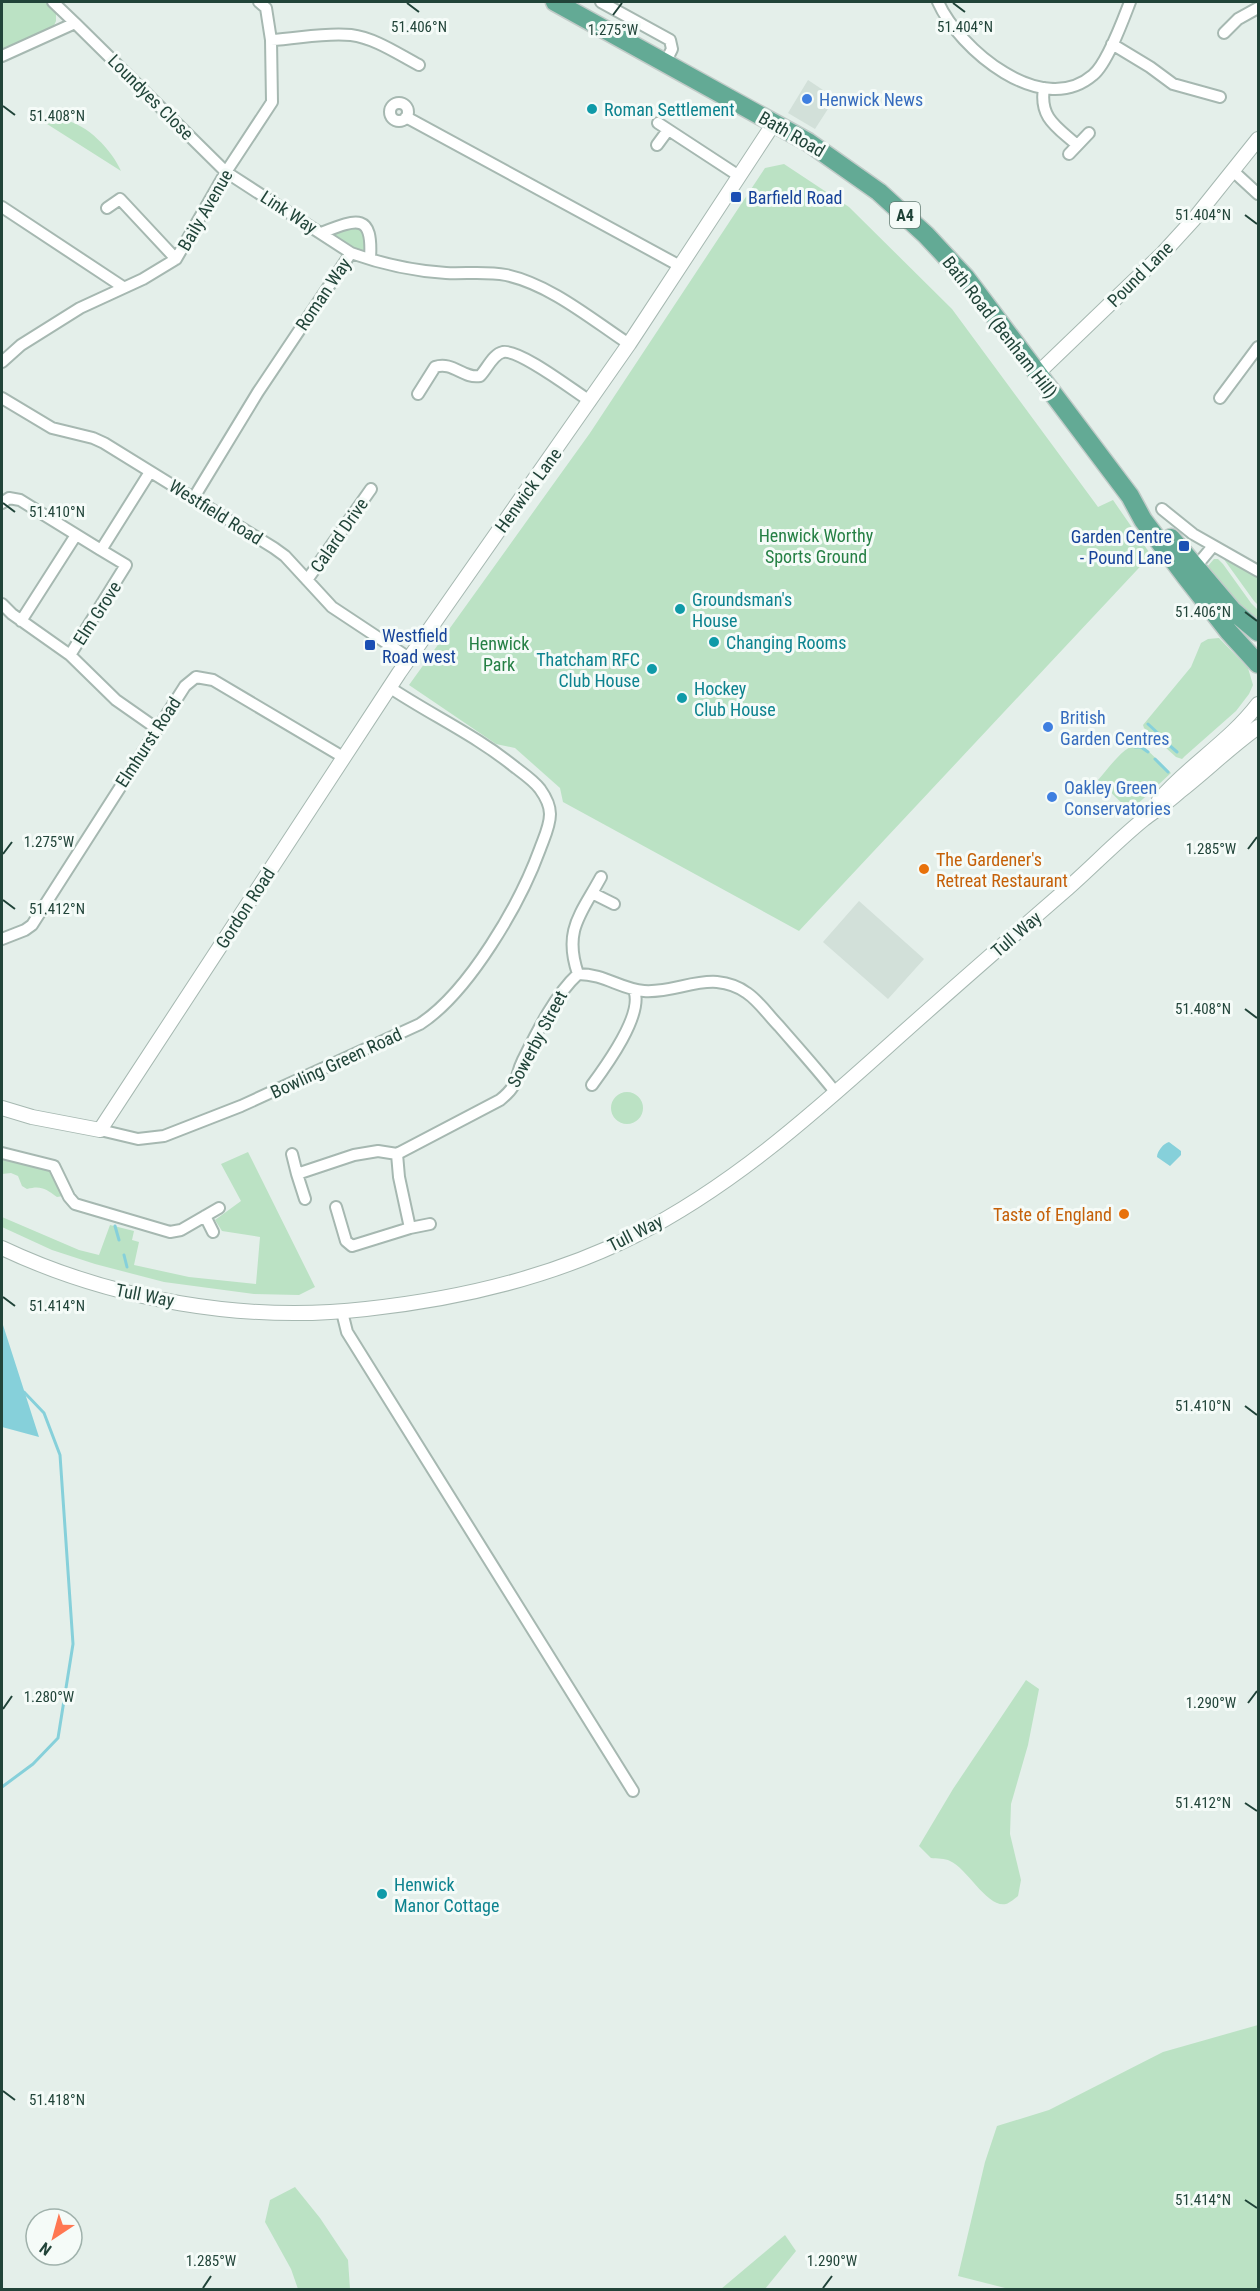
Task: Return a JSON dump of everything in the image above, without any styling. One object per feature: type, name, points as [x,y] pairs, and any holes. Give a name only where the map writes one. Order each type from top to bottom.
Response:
[{"type":"main road","name":"Bath Road","points":[[555,2],[808,142],[854,173]]},
{"type":"main road","name":"Bath Road (Benham Hill)","points":[[854,173],[903,213],[951,261],[981,297],[1130,496],[1151,514],[1229,632],[1258,664]]},
{"type":"main road","name":"Bath Road (Benham Hill)","points":[[1191,572],[1258,632]]},
{"type":"street","name":"Loundyes Close","points":[[53,2],[226,172]]},
{"type":"street","points":[[601,2],[670,40],[672,49],[665,63]]},
{"type":"street","points":[[938,2],[956,30],[981,56],[1012,78],[1044,88],[1074,86],[1093,76],[1112,44],[1130,2]]},
{"type":"street","points":[[266,4],[271,40],[322,35],[352,35],[373,41],[419,65]]},
{"type":"street","points":[[1224,33],[1238,19],[1258,8]]},
{"type":"street","points":[[2,56],[75,22]]},
{"type":"street","name":"Baily Avenue","points":[[2,362],[21,345],[80,308],[143,279],[176,259],[226,172],[272,102],[271,40]]},
{"type":"street","points":[[1112,44],[1173,84],[1215,93]]},
{"type":"street","points":[[1044,88],[1042,101],[1044,112],[1077,145]]},
{"type":"street","points":[[406,117],[680,266]]},
{"type":"street","points":[[658,123],[739,176]]},
{"type":"street","name":"Henwick Lane","points":[[389,687],[629,344],[774,123]]},
{"type":"street","points":[[657,145],[668,130]]},
{"type":"street","points":[[1069,154],[1089,133]]},
{"type":"street","name":"Pound Lane","points":[[1038,374],[1163,253],[1194,219],[1258,140]]},
{"type":"street","points":[[1233,171],[1258,194]]},
{"type":"street","name":"Link Way","points":[[226,172],[351,253]]},
{"type":"street","points":[[107,208],[120,199],[176,259]]},
{"type":"street","points":[[2,207],[123,287]]},
{"type":"street","points":[[321,233],[348,223],[363,224],[370,234],[370,259]]},
{"type":"street","name":"Roman Way","points":[[193,499],[253,399],[351,253],[424,271],[502,274],[522,279],[542,287],[629,344]]},
{"type":"street","points":[[1220,398],[1258,347]]},
{"type":"street","points":[[418,394],[435,367],[442,364],[468,375],[480,376],[498,354],[504,352],[514,353],[531,362],[590,401]]},
{"type":"street","name":"Westfield Road","points":[[2,398],[44,424],[104,442],[274,548],[285,556],[341,614],[409,658]]},
{"type":"street","points":[[101,550],[150,472]]},
{"type":"street","name":"Calard Drive","points":[[307,580],[370,489]]},
{"type":"street","name":"Elm Grove","points":[[2,503],[9,498],[20,500],[126,565],[70,655]]},
{"type":"street","points":[[1162,509],[1193,534],[1258,571]]},
{"type":"street","points":[[21,621],[76,535]]},
{"type":"street","points":[[1191,572],[1213,546]]},
{"type":"street","name":"Elm Grove","points":[[2,604],[21,621],[70,655],[116,700],[156,728]]},
{"type":"street","name":"Elmhurst Road","points":[[2,939],[32,925],[156,728],[185,686],[193,679],[204,677],[213,680],[343,757]]},
{"type":"street","name":"Gordon Road","points":[[100,1130],[389,687]]},
{"type":"street","name":"Bowling Green Road","points":[[2,1108],[138,1139],[164,1136],[281,1089],[430,1018],[467,976],[503,926],[534,865],[549,825],[548,805],[539,787],[492,749],[389,687]]},
{"type":"street","name":"Tull Way","points":[[1142,820],[1173,784],[1240,726],[1258,704]]},
{"type":"street","name":"Tull Way","points":[[2,1248],[95,1285],[215,1308],[263,1313],[342,1312],[437,1300],[493,1288],[542,1273],[605,1249],[663,1220],[731,1178],[775,1144],[1142,820],[1258,727]]},
{"type":"street","points":[[578,974],[572,950],[572,936],[601,877]]},
{"type":"street","points":[[592,893],[614,904]]},
{"type":"street","name":"Sowerby Street","points":[[397,1154],[508,1093],[515,1083],[521,1063],[565,986],[578,974],[595,974],[634,990],[665,991],[704,982],[732,985],[747,993],[836,1092]]},
{"type":"street","points":[[591,1085],[608,1063],[626,1031],[636,996],[634,990]]},
{"type":"street","points":[[297,1174],[354,1155],[378,1151],[397,1154],[399,1177],[410,1228]]},
{"type":"street","points":[[2,1153],[53,1165],[58,1170],[70,1200],[85,1208],[170,1232],[181,1230],[219,1208]]},
{"type":"street","points":[[292,1154],[305,1199]]},
{"type":"street","points":[[336,1207],[346,1241],[352,1246],[430,1224]]},
{"type":"street","points":[[205,1216],[213,1232]]},
{"type":"street","points":[[342,1312],[347,1332],[633,1791]]},
{"type":"shaded area","points":[[808,80],[835,98],[815,129],[788,113]]},
{"type":"shaded area","points":[[859,901],[924,959],[888,999],[823,942]]},
{"type":"green space","points":[[2,2],[47,2],[56,12],[53,28],[2,52]]},
{"type":"green space","points":[[64,120],[73,122],[98,139],[112,155],[121,171],[47,124]]},
{"type":"green space","name":"Henwick Worthy Sports Ground","points":[[784,164],[849,207],[952,309],[1098,507],[1113,500],[1151,555],[799,931],[563,802],[560,788],[515,748],[496,744],[409,685],[590,433],[765,168]]},
{"type":"green space","points":[[363,224],[370,259],[321,233]]},
{"type":"green space","points":[[1223,558],[1258,576],[1258,605],[1254,601]]},
{"type":"green space","points":[[1214,559],[1218,559],[1223,564],[1258,610],[1258,624],[1250,618],[1207,567]]},
{"type":"green space","points":[[1219,638],[1248,668],[1253,685],[1236,711],[1182,759],[1176,757],[1143,725],[1191,667],[1201,643],[1208,639]]},
{"type":"green space","points":[[1140,743],[1171,773],[1130,811],[1098,780],[1122,753]]},
{"type":"green space","points":[[627,1092],[638,1097],[643,1108],[638,1119],[627,1124],[616,1119],[611,1108],[616,1097]]},
{"type":"green space","points":[[248,1152],[315,1287],[299,1295],[254,1294],[164,1282],[52,1250],[2,1227],[2,1217],[79,1250],[99,1255],[110,1225],[134,1231],[132,1240],[139,1242],[134,1265],[189,1277],[256,1284],[260,1237],[222,1231],[215,1220],[241,1201],[221,1164]]},
{"type":"green space","points":[[2,1157],[52,1170],[63,1196],[57,1197],[40,1188],[27,1189],[22,1186],[18,1176],[11,1173],[2,1174]]},
{"type":"green space","points":[[1026,1680],[1039,1689],[1028,1745],[1011,1804],[1010,1834],[1021,1880],[1018,1896],[1006,1904],[999,1904],[985,1894],[957,1865],[946,1859],[931,1858],[919,1846],[953,1789]]},
{"type":"green space","points":[[1258,2025],[1258,2289],[1009,2289],[958,2276],[985,2162],[997,2126],[1049,2110],[1163,2052]]},
{"type":"green space","points":[[295,2187],[320,2218],[348,2260],[350,2289],[298,2289],[291,2269],[265,2222],[270,2200]]},
{"type":"green space","points":[[785,2235],[796,2251],[765,2289],[721,2289]]},
{"type":"water","points":[[1169,1142],[1181,1151],[1181,1155],[1170,1166],[1157,1157],[1161,1148]]},
{"type":"water","points":[[3,1325],[39,1437],[2,1427]]},
{"type":"waterway","points":[[1148,724],[1162,737]]},
{"type":"waterway","points":[[1169,745],[1177,752]]},
{"type":"waterway","points":[[1135,747],[1141,747],[1148,752]]},
{"type":"waterway","points":[[1155,759],[1168,772]]},
{"type":"waterway","points":[[115,1226],[119,1240]]},
{"type":"waterway","points":[[124,1255],[127,1267]]},
{"type":"waterway","points":[[2,1787],[33,1764],[58,1738],[73,1644],[60,1455],[44,1413],[24,1392]]},
{"type":"place","name":"Henwick News","points":[[807,99]]},
{"type":"place","name":"Roman Settlement","points":[[592,109]]},
{"type":"place","name":"Barfield Road","points":[[736,197]]},
{"type":"place","name":"Garden Centre - Pound Lane","points":[[1184,546]]},
{"type":"place","name":"Groundsman's House","points":[[680,609]]},
{"type":"place","name":"Changing Rooms","points":[[714,642]]},
{"type":"place","name":"Westfield Road west","points":[[370,645]]},
{"type":"place","name":"Thatcham RFC Club House","points":[[652,669]]},
{"type":"place","name":"Hockey Club House","points":[[682,698]]},
{"type":"place","name":"British Garden Centres","points":[[1048,727]]},
{"type":"place","name":"Oakley Green Conservatories","points":[[1052,797]]},
{"type":"place","name":"The Gardener's Retreat Restaurant","points":[[924,869]]},
{"type":"place","name":"Taste of England","points":[[1124,1214]]},
{"type":"place","name":"Henwick Manor Cottage","points":[[382,1894]]},
{"type":"park label","name":"Henwick Park","points":[[499,653]]}]
